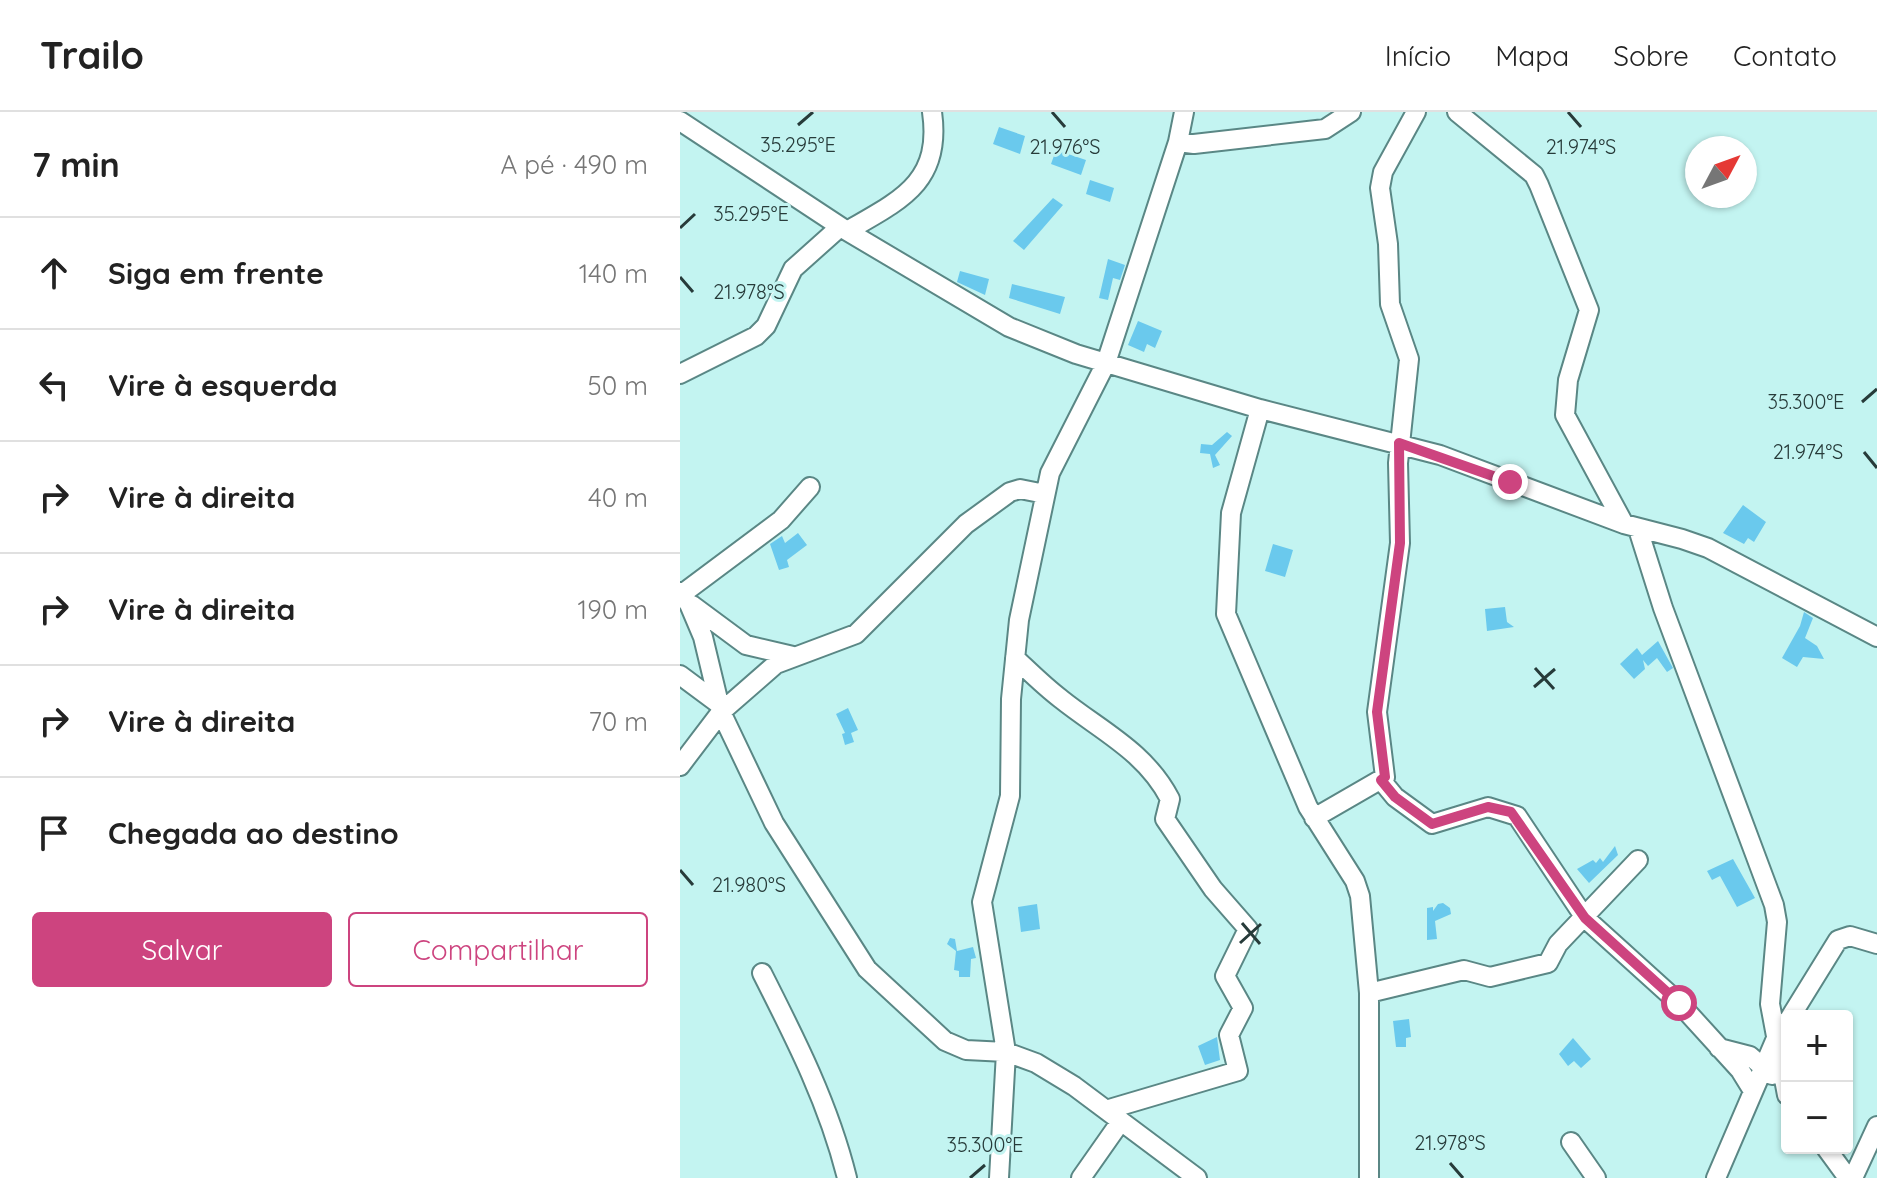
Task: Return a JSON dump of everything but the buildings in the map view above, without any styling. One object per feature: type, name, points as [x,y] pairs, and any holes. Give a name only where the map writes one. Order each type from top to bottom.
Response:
[{"type":"street","points":[[680,374],[756,336],[766,326],[793,269],[843,229],[906,193],[926,173],[934,156],[932,112]]},
{"type":"street","points":[[999,1178],[1006,1052],[982,902],[1010,796],[1011,699],[1031,550],[1054,463],[1106,363],[1178,142],[1184,112]]},
{"type":"street","points":[[1178,142],[1194,144],[1325,129],[1351,112]]},
{"type":"street","points":[[1314,818],[1385,777],[1377,712],[1400,543],[1399,443],[1409,359],[1390,304],[1388,244],[1380,188],[1383,172],[1416,112]]},
{"type":"street","points":[[1457,112],[1534,175],[1589,310],[1568,380],[1565,415],[1631,527],[1774,905],[1775,947],[1769,983],[1781,1025]]},
{"type":"street","points":[[680,121],[843,229],[1009,327],[1106,363],[1260,409],[1440,455],[1631,527],[1708,548],[1877,637]]},
{"type":"street","points":[[1260,409],[1231,513],[1226,614],[1274,732],[1314,818],[1355,881],[1360,896],[1369,993],[1369,1178]]},
{"type":"street","points":[[684,596],[781,520],[810,487]]},
{"type":"street","points":[[680,766],[720,708],[776,664],[856,634],[966,524],[1010,492],[1020,489],[1045,494]]},
{"type":"street","points":[[684,596],[746,645],[793,656]]},
{"type":"street","points":[[684,596],[703,637],[720,708],[774,823],[867,969],[945,1041],[966,1050],[1006,1052],[1036,1063],[1197,1178]]},
{"type":"street","points":[[1015,658],[1064,702],[1112,732],[1165,788],[1170,799],[1165,819],[1213,889],[1248,929],[1225,976],[1243,1008],[1229,1035],[1238,1071],[1114,1116],[1081,1178]]},
{"type":"street","points":[[680,675],[720,708]]},
{"type":"street","points":[[1381,780],[1395,797],[1432,824],[1488,807],[1511,812],[1585,918],[1668,992],[1753,1091]]},
{"type":"street","points":[[1369,993],[1464,970],[1490,977],[1548,963],[1558,944],[1638,860]]},
{"type":"street","points":[[1795,1010],[1838,940],[1850,936],[1877,944]]},
{"type":"street","points":[[762,973],[798,1042],[837,1138],[847,1178]]},
{"type":"street","points":[[1001,1015],[1036,1063]]},
{"type":"street","points":[[1716,1178],[1781,1031]]},
{"type":"street","points":[[1719,1048],[1750,1056],[1781,1086]]},
{"type":"street","points":[[1831,1154],[1850,1178],[1877,1126]]},
{"type":"street","points":[[1571,1142],[1596,1178]]},
{"type":"route","points":[[1510,482],[1399,443],[1400,543],[1377,712],[1385,777],[1381,780],[1395,797],[1423,821],[1432,824],[1488,807],[1517,816],[1585,918],[1679,1003]]}]
